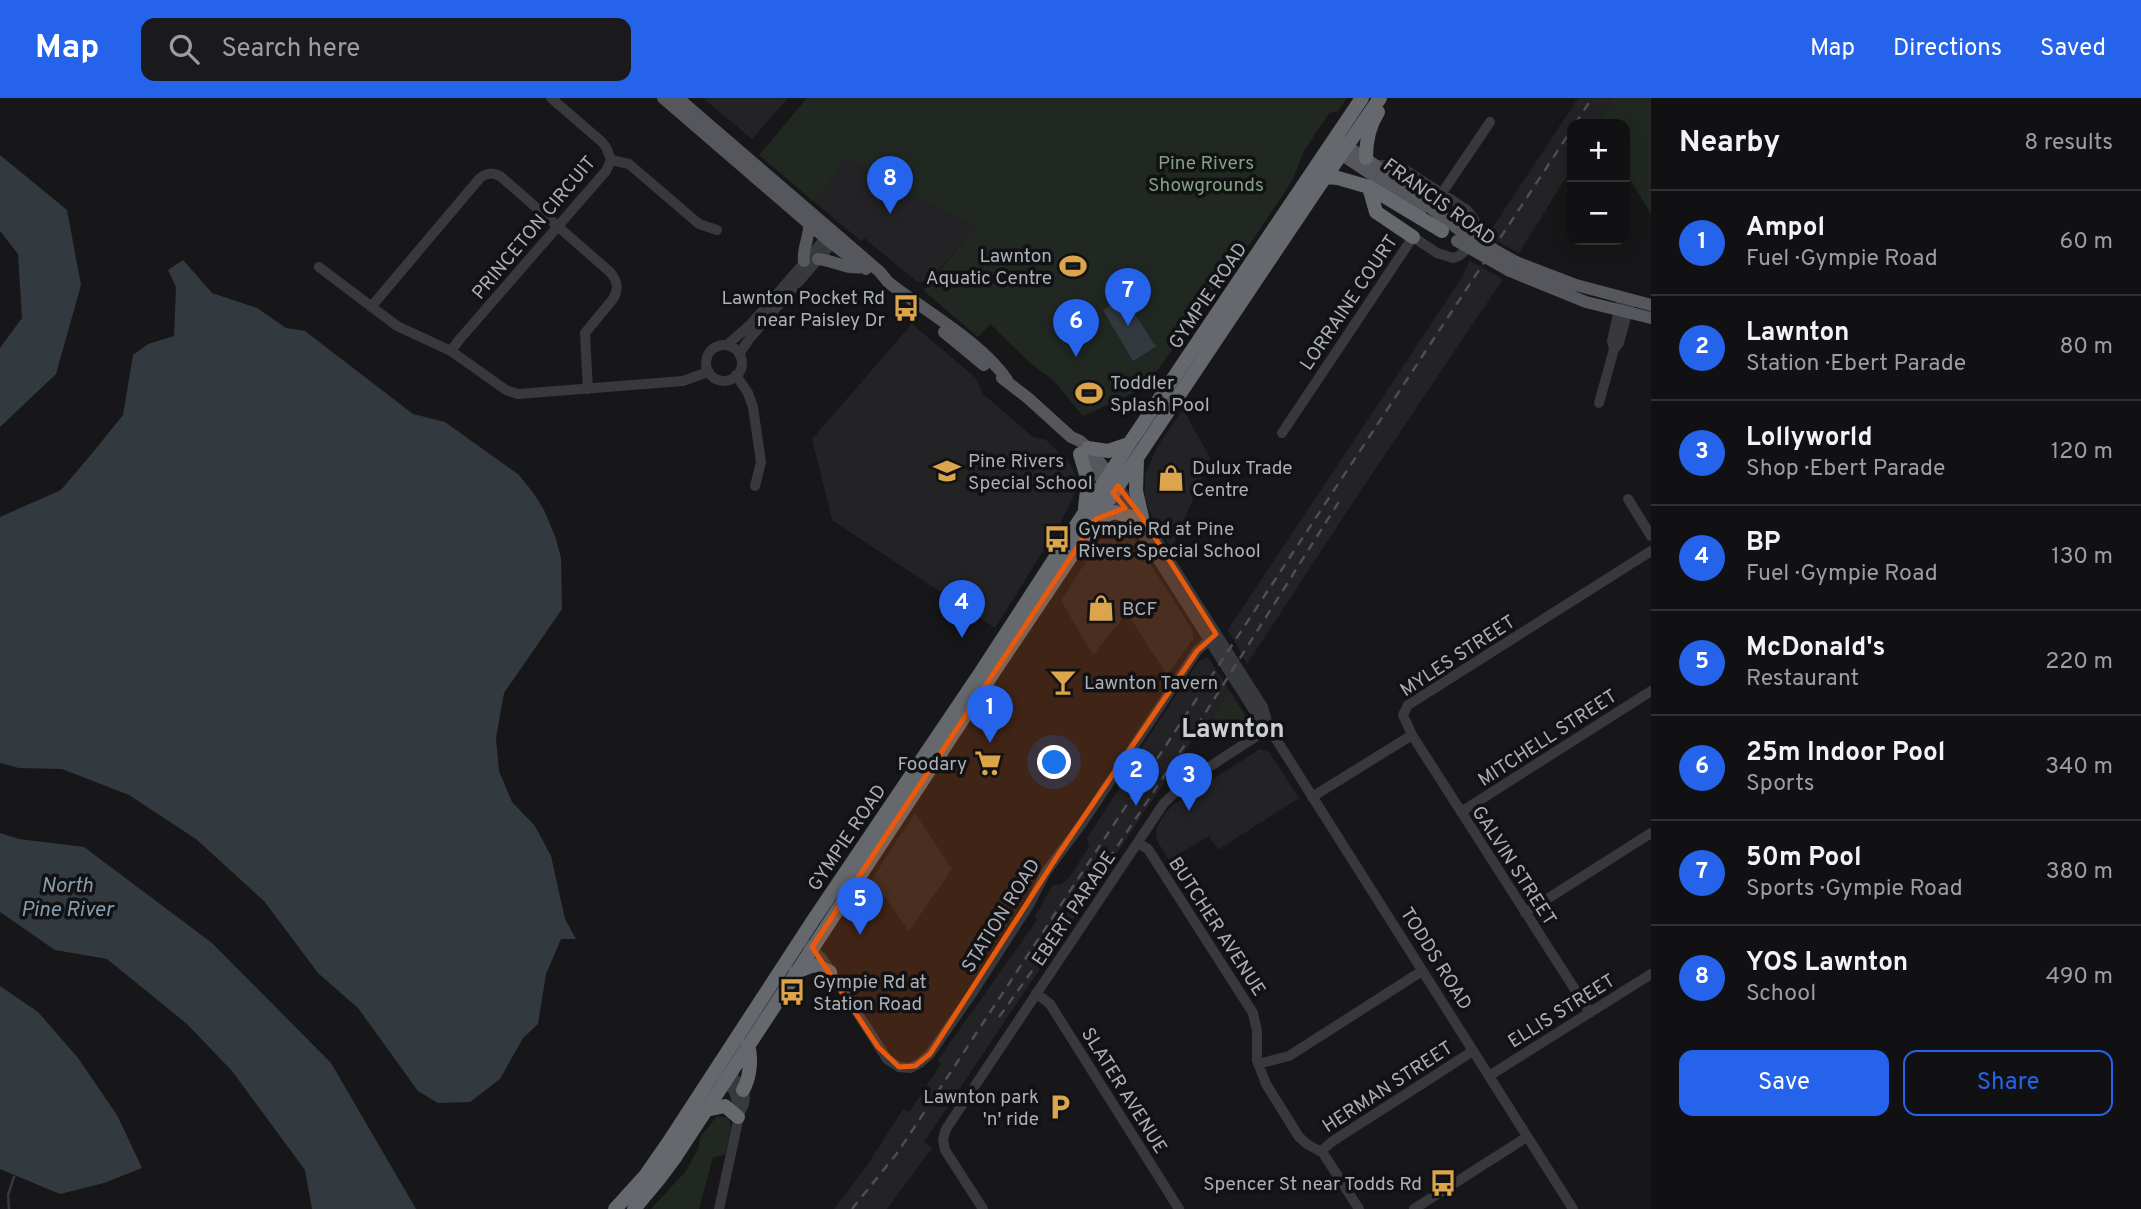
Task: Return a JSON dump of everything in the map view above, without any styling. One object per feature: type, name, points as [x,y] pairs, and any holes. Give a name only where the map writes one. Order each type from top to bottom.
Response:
[{"type":"highway","name":"GYMPIE ROAD","points":[[1111,484],[1137,457],[1325,177],[1362,98]]},
{"type":"highway","name":"GYMPIE ROAD","points":[[615,1209],[656,1161],[722,1072],[1111,484],[1129,444],[1338,146],[1382,98]]},
{"type":"highway","points":[[1371,162],[1367,142],[1373,119],[1384,103],[1382,98]]},
{"type":"highway","points":[[1325,177],[1369,187],[1442,231]]},
{"type":"highway","points":[[1369,187],[1376,212],[1413,237]]},
{"type":"highway","points":[[1129,444],[1108,451],[1084,451],[1090,516],[1115,512],[1136,517],[1137,457]]},
{"type":"highway","name":"GYMPIE ROAD","points":[[634,1209],[667,1170],[706,1110],[722,1072],[748,1045],[795,972],[806,944]]},
{"type":"highway","points":[[795,972],[814,965],[831,972]]},
{"type":"highway","points":[[743,1090],[751,1055],[748,1045]]},
{"type":"highway","points":[[706,1110],[725,1106],[739,1114]]},
{"type":"main road","points":[[663,98],[680,101],[862,267],[888,282],[960,335],[1001,370],[1007,380],[1071,438],[1080,441],[1084,451],[1111,484]]},
{"type":"main road","points":[[680,101],[809,224],[831,236],[880,272],[888,282]]},
{"type":"main road","name":"FRANCIS ROAD","points":[[1338,146],[1371,162],[1460,236],[1563,294],[1651,318]]},
{"type":"main road","name":"FRANCIS ROAD","points":[[1338,146],[1442,231],[1460,236]]},
{"type":"main road","points":[[804,261],[809,224]]},
{"type":"main road","points":[[818,259],[854,269],[862,267]]},
{"type":"main road","name":"FRANCIS ROAD","points":[[1513,266],[1651,305]]},
{"type":"street","name":"PRINCETON CIRCUIT","points":[[451,351],[606,171],[611,160],[602,142],[551,98]]},
{"type":"street","points":[[1442,193],[1490,122]]},
{"type":"street","points":[[611,160],[629,164],[699,224],[717,230]]},
{"type":"street","name":"LORRAINE COURT","points":[[1282,433],[1413,237],[1437,253],[1453,258],[1470,246],[1478,234],[1477,224],[1471,214],[1442,193],[1401,167],[1371,162]]},
{"type":"street","points":[[371,307],[480,178],[490,173],[500,176],[617,281],[613,299],[585,333],[588,389]]},
{"type":"street","points":[[739,354],[818,259],[831,236]]},
{"type":"street","points":[[727,345],[736,350],[742,363],[736,375],[728,380],[719,380],[708,372],[708,355],[715,347],[727,345],[751,324],[804,261],[831,236]]},
{"type":"street","points":[[319,267],[397,326],[451,351],[506,390],[518,394],[692,380],[708,372]]},
{"type":"street","points":[[1599,402],[1614,349],[1619,343],[1626,298]]},
{"type":"street","points":[[736,375],[748,393],[753,407],[761,462],[755,486]]},
{"type":"street","name":"TODDS ROAD","points":[[1111,484],[1136,517],[1266,712],[1269,728],[1573,1209]]},
{"type":"street","points":[[1628,499],[1651,536]]},
{"type":"street","name":"MYLES STREET","points":[[1412,735],[1403,715],[1408,705],[1651,551]]},
{"type":"street","name":"STATION ROAD","points":[[806,944],[817,952],[887,1059],[905,1068],[915,1066],[925,1059],[973,992],[1029,905],[1046,872],[1083,822],[1197,651],[1213,636]]},
{"type":"street","name":"MITCHELL STREET","points":[[1461,812],[1651,691]]},
{"type":"street","name":"EBERT PARADE","points":[[983,1209],[947,1153],[943,1141],[946,1129],[1164,803],[1178,788],[1269,728]]},
{"type":"street","points":[[1312,797],[1412,735]]},
{"type":"street","name":"GALVIN STREET","points":[[1412,735],[1590,1013]]},
{"type":"street","points":[[1525,913],[1651,833]]},
{"type":"street","name":"BUTCHER AVENUE","points":[[1138,843],[1150,852],[1252,1013],[1257,1027],[1255,1049],[1266,1084],[1299,1137],[1321,1152],[1359,1209]]},
{"type":"street","points":[[1258,1064],[1290,1056],[1422,971]]},
{"type":"street","name":"ELLIS STREET","points":[[1489,1076],[1651,974]]},
{"type":"street","name":"SLATER AVENUE","points":[[1037,993],[1050,1004],[1179,1209]]},
{"type":"street","name":"HERMAN STREET","points":[[1321,1152],[1333,1141],[1473,1051]]},
{"type":"street","points":[[719,1209],[745,1096],[738,1081],[722,1072]]},
{"type":"street","points":[[722,1072],[734,1092],[739,1114]]},
{"type":"street","points":[[1414,1209],[1527,1137]]},
{"type":"highlighted area","points":[[1118,486],[1142,517],[1216,634],[1197,651],[1058,855],[930,1054],[915,1066],[899,1067],[878,1047],[812,947],[1096,519],[1125,508],[1113,493]]},
{"type":"shaded area","points":[[703,98],[788,98],[752,139]]},
{"type":"shaded area","points":[[1578,98],[1613,98],[1599,119],[1567,119],[1567,176],[1519,253],[1487,236]]},
{"type":"shaded area","points":[[847,158],[977,227],[927,283],[916,281],[864,238],[861,241],[813,201]]},
{"type":"shaded area","points":[[1470,261],[1503,279],[1247,664],[1227,631],[1459,282]]},
{"type":"shaded area","name":"Pine Rivers Special School","points":[[912,324],[976,378],[983,394],[1033,437],[1046,440],[1070,463],[1077,479],[1076,491],[1060,524],[995,628],[832,520],[812,439]]},
{"type":"shaded area","points":[[1183,409],[1210,458],[1172,549],[1149,511],[1145,498],[1145,475],[1157,447]]},
{"type":"shaded area","points":[[1123,525],[1193,631],[1193,639],[1167,675],[1127,613],[1093,655],[1061,601],[1107,528]]},
{"type":"shaded area","points":[[1206,657],[1231,693],[1209,723],[1198,732],[924,1142],[932,1148],[887,1209],[834,1209],[868,1164],[903,1109],[909,1112],[941,1064],[938,1061],[947,1047],[1037,920],[1035,916],[1053,885],[1060,885],[1069,878],[1089,847],[1087,838],[1125,779],[1125,772],[1198,662]]},
{"type":"shaded area","points":[[1260,749],[1269,752],[1299,798],[1218,850],[1209,836],[1169,860],[1156,839],[1157,827],[1165,813],[1174,804]]},
{"type":"shaded area","points":[[915,813],[952,869],[909,931],[872,879]]},
{"type":"green space","name":"Pine Rivers Showgrounds","points":[[807,98],[1347,98],[1338,111],[1329,113],[1304,151],[1292,181],[1236,265],[1217,277],[1217,285],[1146,387],[1083,416],[1053,380],[1030,363],[990,324],[978,337],[923,290],[976,227],[847,159],[813,201],[759,155]]},
{"type":"green space","points":[[1613,98],[1651,98],[1651,214],[1630,179],[1630,119],[1599,119]]},
{"type":"green space","points":[[1231,693],[1250,722],[1236,732],[1217,726],[1204,734],[1201,730]]},
{"type":"green space","points":[[717,1116],[729,1118],[731,1128],[725,1155],[713,1157],[699,1209],[651,1209],[685,1172],[698,1149],[701,1136]]},
{"type":"water","points":[[0,155],[67,210],[81,285],[56,374],[0,427],[0,348],[22,318],[18,254],[0,231]]},
{"type":"water","points":[[183,260],[212,293],[257,308],[286,328],[305,331],[413,414],[445,422],[519,475],[544,510],[556,539],[561,558],[562,609],[504,693],[496,738],[499,771],[512,802],[535,826],[551,856],[565,919],[576,939],[561,939],[546,974],[538,1024],[523,1038],[500,1079],[470,1102],[438,1103],[418,1091],[358,1008],[318,973],[264,901],[196,839],[129,795],[62,769],[19,768],[0,763],[0,517],[61,490],[123,415],[133,355],[148,344],[174,336],[176,287],[168,270]]},
{"type":"water","points":[[1124,297],[1157,346],[1133,361],[1103,310]]},
{"type":"water","name":"North Pine River","points":[[0,833],[19,839],[84,847],[212,943],[331,1063],[416,1209],[312,1209],[305,1170],[232,1071],[187,1024],[107,959],[55,950],[0,912]]},
{"type":"water","points":[[0,986],[38,1012],[78,1058],[117,1115],[142,1168],[104,1183],[60,1194],[0,1169]]},
{"type":"waterway","points":[[9,1209],[8,1195],[14,1177]]},
{"type":"railway","points":[[1578,119],[1592,98]]},
{"type":"railway","points":[[852,1209],[898,1152],[1567,137]]},
{"type":"railway","points":[[999,1017],[1069,919],[1192,734],[1340,500]]},
{"type":"place","name":"YOS Lawnton","points":[[890,214]]},
{"type":"place","name":"Lawnton Aquatic Centre","points":[[1073,266]]},
{"type":"place","name":"Lawnton Pocket Rd near Paisley Dr","points":[[906,308]]},
{"type":"place","name":"50m Pool","points":[[1128,326]]},
{"type":"place","name":"25m Indoor Pool","points":[[1076,357]]},
{"type":"place","name":"Toddler Splash Pool","points":[[1089,393]]},
{"type":"place","name":"Pine Rivers Special School","points":[[947,471]]},
{"type":"place","name":"Dulux Trade Centre","points":[[1171,478]]},
{"type":"place","name":"Gympie Rd at Pine Rivers Special School","points":[[1057,539]]},
{"type":"place","name":"BCF","points":[[1101,608]]},
{"type":"place","name":"BP","points":[[962,638]]},
{"type":"place","name":"Lawnton Tavern","points":[[1063,682]]},
{"type":"place","name":"Ampol","points":[[990,743]]},
{"type":"place","name":"Foodary","points":[[988,763]]},
{"type":"place","name":"Lawnton","points":[[1136,806]]},
{"type":"place","name":"Lollyworld","points":[[1189,811]]},
{"type":"place","name":"McDonald's","points":[[860,935]]},
{"type":"place","name":"Gympie Rd at Station Road","points":[[792,992]]},
{"type":"place","name":"Lawnton park 'n' ride","points":[[1060,1107]]},
{"type":"place","name":"Spencer St near Todds Rd","points":[[1443,1183]]},
{"type":"district","name":"Lawnton","points":[[1233,728]]}]
